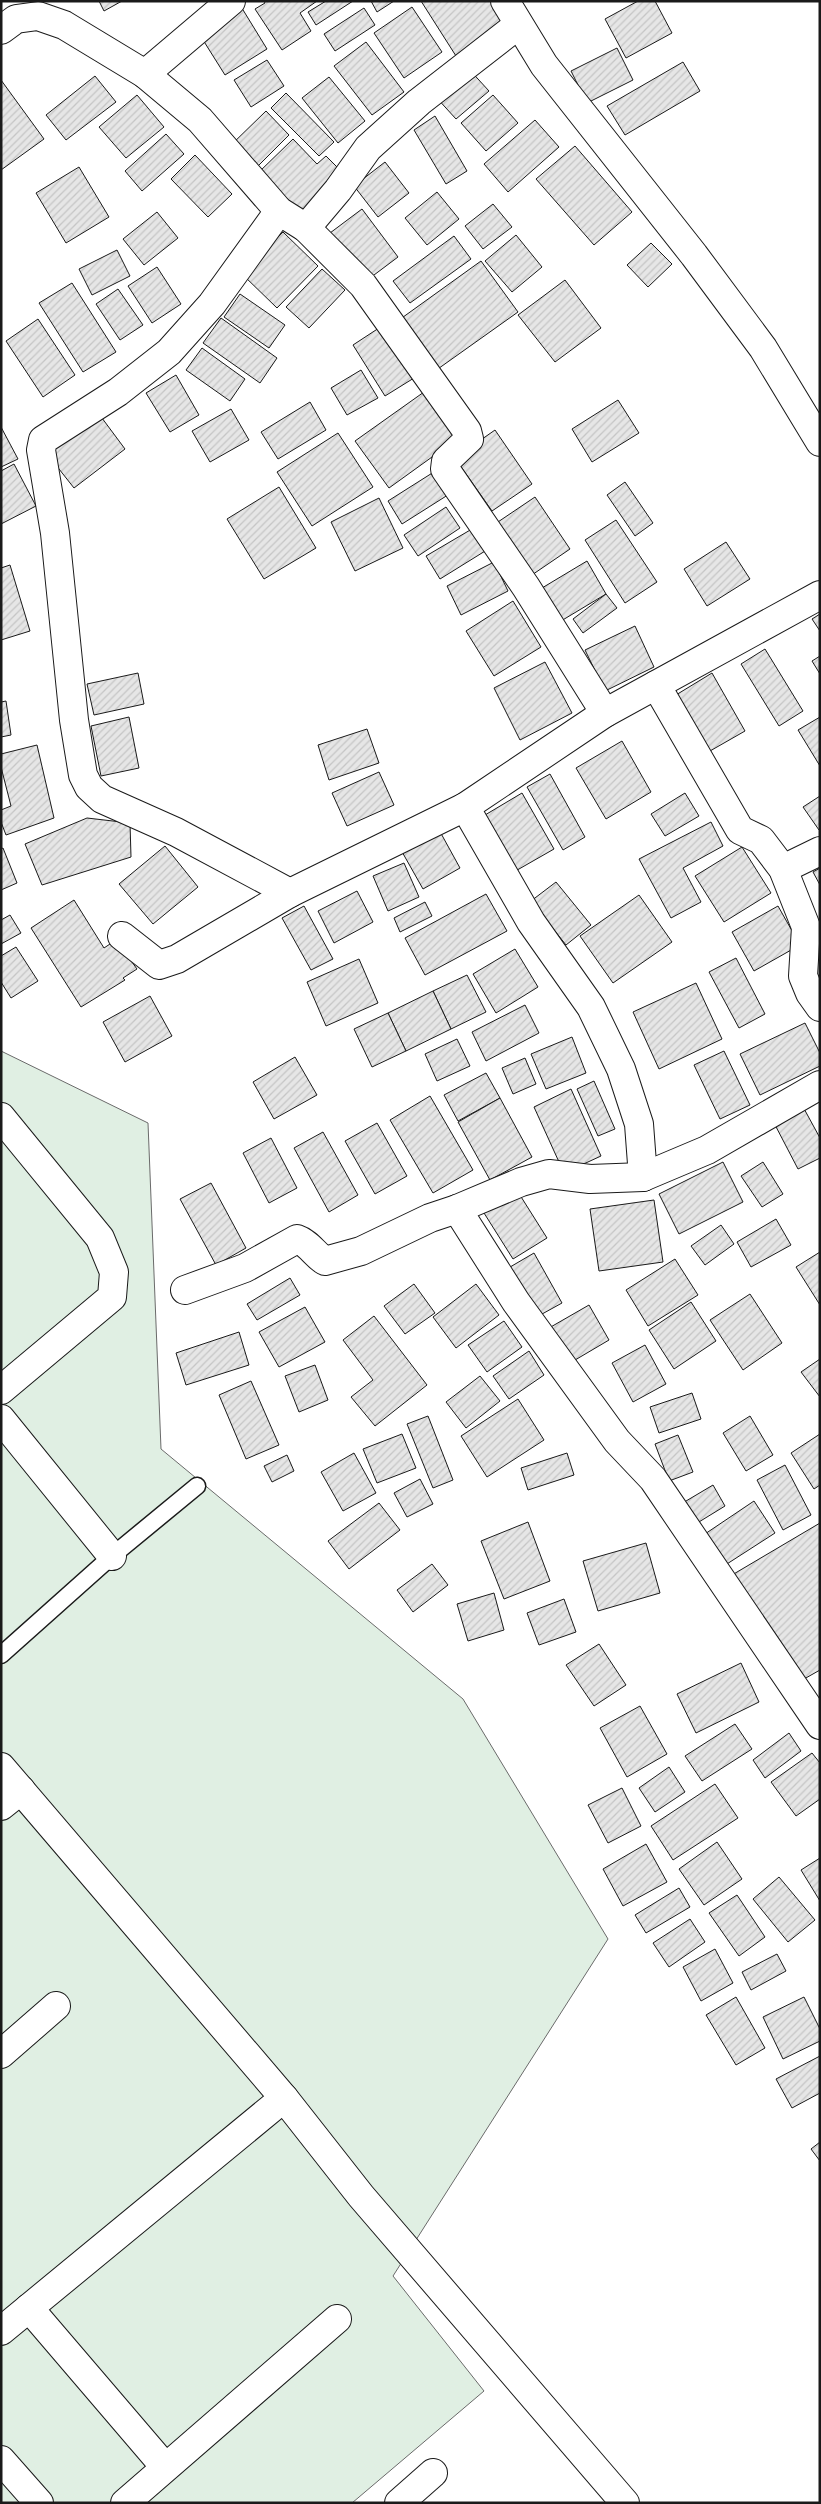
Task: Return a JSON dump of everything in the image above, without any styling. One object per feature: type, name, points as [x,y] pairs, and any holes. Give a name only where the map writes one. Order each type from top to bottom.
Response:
[{"type":"street","points":[[48,1],[64,25]]},
{"type":"street","points":[[145,74],[231,1]]},
{"type":"street","points":[[505,1],[544,65],[694,255],[763,348],[820,442]]},
{"type":"street","points":[[1,30],[16,19],[38,16],[64,25],[145,74],[200,120],[279,211],[306,228],[363,285],[467,431],[469,439],[446,461],[445,469],[526,587],[605,713]]},
{"type":"street","points":[[306,228],[338,190],[368,148],[419,102],[518,25]]},
{"type":"street","points":[[279,211],[212,304],[169,352],[118,392],[42,440],[41,450],[54,534],[74,720],[83,775],[89,787],[102,799],[176,832],[290,893]]},
{"type":"street","points":[[122,936],[159,965],[167,963],[290,893],[465,807],[605,713],[820,595]]},
{"type":"street","points":[[656,685],[740,830],[761,840],[784,869],[806,927],[803,976],[810,994],[820,1007]]},
{"type":"street","points":[[465,807],[531,922],[591,1007],[621,1069],[639,1124],[643,1177]]},
{"type":"street","points":[[784,869],[820,851]]},
{"type":"street","points":[[185,1290],[245,1268],[297,1239],[304,1241],[315,1255],[325,1261],[361,1251],[430,1218],[458,1209],[521,1182],[550,1174],[590,1179],[643,1177],[707,1150],[820,1085]]},
{"type":"street","points":[[1,1117],[100,1238],[114,1272],[112,1297],[1,1390]]},
{"type":"street","points":[[458,1209],[521,1309],[617,1441],[653,1479],[820,1725]]},
{"type":"street","points":[[1,1419],[112,1556]]},
{"type":"street","points":[[1,1767],[11,1798],[284,2098],[361,2196],[625,2503]]},
{"type":"street","points":[[1,2054],[56,2006]]},
{"type":"street","points":[[1,2331],[284,2098]]},
{"type":"street","points":[[29,2308],[165,2467]]},
{"type":"street","points":[[125,2503],[338,2319]]},
{"type":"street","points":[[1,2460],[39,2503]]},
{"type":"street","points":[[399,2503],[433,2473]]},
{"type":"lane","points":[[1,1655],[112,1556],[197,1486]]},
{"type":"green space","points":[[1,1051],[148,1123],[161,1449],[463,1699],[608,1939],[393,2276],[484,2391],[352,2503],[1,2503]]},
{"type":"building","points":[[99,1],[122,1],[104,11]]},
{"type":"building","points":[[264,1],[317,1],[300,13],[311,31],[282,50],[255,9],[265,3]]},
{"type":"building","points":[[326,1],[353,1],[316,25],[308,12]]},
{"type":"building","points":[[371,1],[394,1],[377,12]]},
{"type":"building","points":[[421,1],[494,1],[507,23],[456,56]]},
{"type":"building","points":[[638,1],[655,1],[672,33],[626,58],[605,19]]},
{"type":"building","points":[[240,5],[267,49],[225,75],[198,32]]},
{"type":"building","points":[[412,7],[442,52],[404,78],[374,33]]},
{"type":"building","points":[[364,8],[375,25],[335,51],[324,34]]},
{"type":"building","points":[[366,42],[404,92],[372,115],[334,66]]},
{"type":"building","points":[[617,48],[633,80],[587,103],[571,71]]},
{"type":"building","points":[[267,60],[284,86],[251,107],[234,80]]},
{"type":"building","points":[[683,62],[700,91],[625,135],[607,106]]},
{"type":"building","points":[[467,67],[489,91],[456,119],[435,96]]},
{"type":"building","points":[[95,76],[116,102],[66,140],[46,115]]},
{"type":"building","points":[[329,77],[365,121],[338,143],[302,98]]},
{"type":"building","points":[[1,80],[44,139],[1,170]]},
{"type":"building","points":[[286,93],[334,142],[319,156],[271,108]]},
{"type":"building","points":[[137,95],[164,127],[126,158],[99,127]]},
{"type":"building","points":[[493,95],[518,123],[486,151],[461,123]]},
{"type":"building","points":[[266,111],[289,135],[252,172],[228,148]]},
{"type":"building","points":[[435,116],[467,171],[446,184],[414,130]]},
{"type":"building","points":[[535,120],[559,147],[508,192],[484,164]]},
{"type":"building","points":[[166,134],[184,154],[142,191],[125,171]]},
{"type":"building","points":[[293,139],[317,164],[326,156],[342,172],[297,217],[257,174]]},
{"type":"building","points":[[575,146],[632,212],[594,245],[536,179]]},
{"type":"building","points":[[195,155],[232,194],[208,217],[171,179]]},
{"type":"building","points":[[385,162],[409,193],[378,217],[354,186]]},
{"type":"building","points":[[79,167],[109,217],[66,243],[36,193]]},
{"type":"building","points":[[437,192],[459,219],[427,245],[405,218]]},
{"type":"building","points":[[493,204],[512,227],[483,249],[465,226]]},
{"type":"building","points":[[362,209],[398,257],[366,281],[330,233]]},
{"type":"building","points":[[157,212],[178,238],[144,265],[123,239]]},
{"type":"building","points":[[283,232],[318,266],[277,308],[242,274]]},
{"type":"building","points":[[516,235],[542,267],[512,292],[485,261]]},
{"type":"building","points":[[454,236],[471,259],[410,303],[393,281]]},
{"type":"building","points":[[651,243],[672,264],[648,287],[627,265]]},
{"type":"building","points":[[117,250],[130,276],[92,295],[79,269]]},
{"type":"building","points":[[481,261],[518,312],[435,371],[399,320]]},
{"type":"building","points":[[157,267],[181,304],[152,323],[128,286]]},
{"type":"building","points":[[322,269],[345,290],[309,328],[286,307]]},
{"type":"building","points":[[565,280],[601,328],[555,362],[518,315]]},
{"type":"building","points":[[72,283],[116,352],[83,372],[39,303]]},
{"type":"building","points":[[118,289],[143,325],[120,340],[96,304]]},
{"type":"building","points":[[240,294],[285,325],[269,348],[224,317]]},
{"type":"building","points":[[221,318],[277,358],[260,383],[203,343]]},
{"type":"building","points":[[38,319],[75,375],[43,397],[6,341]]},
{"type":"building","points":[[382,326],[414,378],[385,396],[353,345]]},
{"type":"building","points":[[202,348],[245,379],[230,401],[186,370]]},
{"type":"building","points":[[361,370],[378,398],[347,415],[331,388]]},
{"type":"building","points":[[176,375],[199,415],[170,432],[146,393]]},
{"type":"building","points":[[424,392],[457,439],[389,488],[355,441]]},
{"type":"building","points":[[618,400],[639,433],[592,462],[572,429]]},
{"type":"building","points":[[310,402],[326,430],[278,459],[261,432]]},
{"type":"building","points":[[231,409],[249,440],[210,462],[192,431]]},
{"type":"building","points":[[96,410],[125,449],[74,488],[44,450]]},
{"type":"building","points":[[1,427],[18,459],[1,467]]},
{"type":"building","points":[[495,430],[532,484],[492,511],[455,458]]},
{"type":"building","points":[[338,433],[373,487],[312,526],[277,472]]},
{"type":"building","points":[[14,464],[36,506],[1,524],[1,471]]},
{"type":"building","points":[[437,470],[451,493],[402,524],[388,501]]},
{"type":"building","points":[[625,482],[653,523],[635,536],[607,495]]},
{"type":"building","points":[[279,487],[316,548],[264,579],[227,519]]},
{"type":"building","points":[[535,497],[570,549],[526,579],[492,526]]},
{"type":"building","points":[[379,498],[403,548],[355,571],[331,522]]},
{"type":"building","points":[[446,507],[460,528],[418,556],[404,535]]},
{"type":"building","points":[[616,520],[657,582],[625,603],[585,540]]},
{"type":"building","points":[[477,526],[490,548],[440,579],[426,556]]},
{"type":"building","points":[[726,542],[750,579],[707,606],[684,569]]},
{"type":"building","points":[[587,561],[606,594],[556,624],[537,591]]},
{"type":"building","points":[[494,562],[508,591],[461,615],[447,586]]},
{"type":"building","points":[[10,565],[30,631],[1,640],[1,568]]},
{"type":"building","points":[[606,594],[617,608],[583,633],[573,619]]},
{"type":"building","points":[[513,601],[541,647],[494,676],[466,631]]},
{"type":"building","points":[[820,614],[820,631],[812,619]]},
{"type":"building","points":[[635,626],[654,667],[605,691],[585,650]]},
{"type":"building","points":[[765,649],[803,711],[779,726],[741,664]]},
{"type":"building","points":[[820,656],[820,674],[812,661]]},
{"type":"building","points":[[545,662],[572,713],[520,740],[494,688]]},
{"type":"building","points":[[138,673],[144,704],[94,715],[87,684]]},
{"type":"building","points":[[712,673],[745,731],[703,755],[671,698]]},
{"type":"building","points":[[6,701],[11,735],[1,737],[1,702]]},
{"type":"building","points":[[129,717],[139,768],[101,776],[91,726]]},
{"type":"building","points":[[820,717],[820,766],[798,730]]},
{"type":"building","points":[[367,729],[379,763],[329,780],[318,745]]},
{"type":"building","points":[[622,741],[651,792],[606,819],[576,768]]},
{"type":"building","points":[[37,745],[54,818],[6,835],[1,822],[1,810],[11,806],[1,767],[1,754]]},
{"type":"building","points":[[379,772],[394,805],[347,826],[332,793]]},
{"type":"building","points":[[550,774],[585,837],[563,850],[527,787]]},
{"type":"building","points":[[522,793],[554,849],[512,873],[480,818]]},
{"type":"building","points":[[685,793],[699,816],[665,836],[651,814]]},
{"type":"building","points":[[820,796],[820,830],[819,830],[803,807]]},
{"type":"building","points":[[87,818],[130,823],[131,857],[42,885],[25,844]]},
{"type":"building","points":[[711,822],[723,846],[683,868],[701,902],[671,918],[639,859]]},
{"type":"building","points":[[438,828],[460,868],[423,889],[401,850]]},
{"type":"building","points":[[165,846],[198,887],[153,924],[119,884]]},
{"type":"building","points":[[742,847],[771,893],[724,922],[695,876]]},
{"type":"building","points":[[3,848],[17,883],[1,890],[1,849]]},
{"type":"building","points":[[404,863],[419,897],[388,911],[373,876]]},
{"type":"building","points":[[820,868],[820,885],[813,872]]},
{"type":"building","points":[[556,882],[591,925],[566,945],[531,901]]},
{"type":"building","points":[[357,891],[373,922],[334,943],[318,911]]},
{"type":"building","points":[[486,894],[507,931],[425,975],[405,938]]},
{"type":"building","points":[[639,895],[672,942],[613,983],[580,936]]},
{"type":"building","points":[[74,900],[104,948],[116,940],[137,969],[123,978],[125,980],[81,1007],[31,928]]},
{"type":"building","points":[[425,902],[432,916],[400,932],[394,918]]},
{"type":"building","points":[[304,906],[333,959],[311,970],[282,918]]},
{"type":"building","points":[[778,906],[800,945],[754,971],[732,932]]},
{"type":"building","points":[[10,915],[21,933],[1,944],[1,920]]},
{"type":"building","points":[[16,947],[38,981],[11,998],[1,982],[1,956]]},
{"type":"building","points":[[515,949],[538,987],[496,1013],[473,974]]},
{"type":"building","points":[[736,958],[765,1014],[739,1028],[709,972]]},
{"type":"building","points":[[359,959],[378,1003],[326,1026],[307,982]]},
{"type":"building","points":[[467,975],[486,1012],[451,1029],[433,991]]},
{"type":"building","points":[[696,983],[722,1039],[659,1069],[633,1012]]},
{"type":"building","points":[[433,991],[451,1029],[406,1051],[388,1013]]},
{"type":"building","points":[[150,996],[172,1036],[125,1062],[103,1022]]},
{"type":"building","points":[[525,1005],[539,1033],[486,1061],[472,1032]]},
{"type":"building","points":[[388,1013],[406,1051],[372,1067],[354,1029]]},
{"type":"building","points":[[805,1023],[820,1053],[820,1066],[760,1095],[740,1054]]},
{"type":"building","points":[[572,1037],[586,1073],[546,1089],[531,1054]]},
{"type":"building","points":[[457,1039],[470,1066],[437,1081],[425,1054]]},
{"type":"building","points":[[724,1051],[750,1105],[720,1119],[694,1065]]},
{"type":"building","points":[[295,1057],[317,1095],[274,1119],[253,1082]]},
{"type":"building","points":[[525,1058],[536,1084],[513,1094],[502,1068]]},
{"type":"building","points":[[486,1073],[500,1098],[458,1121],[444,1095]]},
{"type":"building","points":[[594,1081],[615,1129],[598,1136],[577,1089]]},
{"type":"building","points":[[571,1089],[601,1156],[564,1173],[534,1107]]},
{"type":"building","points":[[430,1096],[473,1170],[433,1193],[390,1120]]},
{"type":"building","points":[[500,1098],[532,1157],[490,1180],[458,1122]]},
{"type":"building","points":[[802,1105],[820,1138],[820,1158],[798,1169],[773,1121]]},
{"type":"building","points":[[377,1123],[407,1176],[375,1194],[345,1141]]},
{"type":"building","points":[[323,1132],[358,1195],[329,1212],[294,1148]]},
{"type":"building","points":[[271,1138],[297,1188],[269,1203],[243,1153]]},
{"type":"building","points":[[723,1162],[743,1202],[679,1234],[659,1194]]},
{"type":"building","points":[[763,1162],[783,1194],[762,1207],[741,1176]]},
{"type":"building","points":[[211,1183],[246,1248],[216,1265],[180,1199]]},
{"type":"building","points":[[518,1192],[547,1238],[513,1259],[484,1213]]},
{"type":"building","points":[[654,1200],[663,1262],[599,1271],[590,1209]]},
{"type":"building","points":[[776,1219],[791,1245],[751,1267],[737,1242]]},
{"type":"building","points":[[721,1225],[734,1244],[705,1265],[691,1246]]},
{"type":"building","points":[[820,1252],[820,1305],[796,1267]]},
{"type":"building","points":[[534,1253],[562,1303],[533,1319],[505,1270]]},
{"type":"building","points":[[675,1259],[698,1295],[648,1326],[626,1290]]},
{"type":"building","points":[[290,1278],[300,1295],[257,1320],[247,1304]]},
{"type":"building","points":[[414,1284],[435,1313],[405,1334],[384,1306]]},
{"type":"building","points":[[476,1284],[499,1315],[456,1348],[433,1317]]},
{"type":"building","points":[[750,1294],[782,1343],[743,1370],[710,1320]]},
{"type":"building","points":[[691,1302],[716,1341],[674,1369],[649,1330]]},
{"type":"building","points":[[589,1305],[609,1340],[570,1363],[549,1328]]},
{"type":"building","points":[[305,1307],[325,1342],[279,1367],[259,1332]]},
{"type":"building","points":[[374,1316],[427,1385],[375,1426],[351,1397],[373,1380],[343,1340]]},
{"type":"building","points":[[504,1321],[522,1347],[487,1372],[468,1345]]},
{"type":"building","points":[[239,1332],[249,1365],[186,1385],[176,1353]]},
{"type":"building","points":[[645,1345],[666,1384],[633,1402],[612,1363]]},
{"type":"building","points":[[529,1351],[544,1375],[509,1399],[493,1376]]},
{"type":"building","points":[[820,1359],[820,1397],[801,1372]]},
{"type":"building","points":[[315,1365],[328,1400],[299,1412],[285,1376]]},
{"type":"building","points":[[480,1376],[500,1401],[466,1428],[446,1402]]},
{"type":"building","points":[[251,1381],[279,1445],[246,1459],[219,1395]]},
{"type":"building","points":[[692,1393],[701,1419],[659,1433],[650,1407]]},
{"type":"building","points":[[518,1399],[544,1440],[487,1477],[461,1436]]},
{"type":"building","points":[[428,1416],[453,1480],[433,1488],[407,1424]]},
{"type":"building","points":[[750,1416],[773,1455],[746,1471],[723,1433]]},
{"type":"building","points":[[402,1434],[416,1468],[377,1483],[363,1449]]},
{"type":"building","points":[[820,1434],[820,1485],[814,1489],[791,1453]]},
{"type":"building","points":[[678,1435],[693,1472],[669,1481],[655,1444]]},
{"type":"building","points":[[354,1453],[376,1493],[343,1511],[321,1472]]},
{"type":"building","points":[[567,1453],[574,1475],[528,1490],[521,1468]]},
{"type":"building","points":[[287,1455],[294,1471],[272,1482],[264,1466]]},
{"type":"building","points":[[785,1465],[811,1515],[783,1530],[757,1480]]},
{"type":"building","points":[[420,1479],[433,1504],[407,1517],[394,1493]]},
{"type":"building","points":[[713,1485],[725,1506],[694,1525],[681,1504]]},
{"type":"building","points":[[754,1501],[775,1533],[716,1571],[696,1540]]},
{"type":"building","points":[[379,1503],[400,1530],[349,1569],[328,1541]]},
{"type":"building","points":[[528,1522],[550,1581],[504,1599],[481,1541]]},
{"type":"building","points":[[820,1523],[820,1670],[797,1683],[732,1575]]},
{"type":"building","points":[[646,1543],[660,1593],[598,1611],[583,1561]]},
{"type":"building","points":[[432,1564],[448,1585],[413,1612],[397,1590]]},
{"type":"building","points":[[494,1593],[504,1630],[468,1641],[457,1604]]},
{"type":"building","points":[[564,1599],[576,1632],[539,1645],[527,1613]]},
{"type":"building","points":[[599,1644],[626,1685],[594,1706],[566,1665]]},
{"type":"building","points":[[741,1663],[759,1702],[696,1733],[677,1694]]},
{"type":"building","points":[[640,1706],[667,1754],[627,1777],[600,1728]]},
{"type":"building","points":[[735,1724],[752,1749],[702,1781],[685,1756]]},
{"type":"building","points":[[789,1733],[801,1751],[765,1778],[753,1760]]},
{"type":"building","points":[[812,1753],[820,1763],[820,1799],[796,1816],[771,1782]]},
{"type":"building","points":[[669,1767],[685,1792],[655,1812],[639,1788]]},
{"type":"building","points":[[715,1784],[738,1818],[673,1860],[651,1826]]},
{"type":"building","points":[[622,1788],[641,1826],[608,1843],[588,1805]]},
{"type":"building","points":[[717,1842],[742,1879],[704,1905],[679,1869]]},
{"type":"building","points":[[646,1844],[667,1882],[623,1906],[603,1869]]},
{"type":"building","points":[[820,1858],[820,1901],[801,1870]]},
{"type":"building","points":[[779,1877],[815,1920],[788,1942],[753,1899]]},
{"type":"building","points":[[679,1888],[690,1907],[646,1933],[635,1915]]},
{"type":"building","points":[[737,1895],[765,1937],[739,1956],[709,1913]]},
{"type":"building","points":[[690,1919],[705,1942],[669,1967],[653,1943]]},
{"type":"building","points":[[715,1949],[733,1983],[701,2001],[683,1967]]},
{"type":"building","points":[[777,1954],[786,1971],[751,1990],[742,1972]]},
{"type":"building","points":[[736,1997],[765,2048],[736,2065],[706,2015]]},
{"type":"building","points":[[804,1997],[820,2029],[820,2041],[783,2059],[763,2017]]},
{"type":"building","points":[[820,2056],[820,2093],[792,2108],[776,2079]]},
{"type":"building","points":[[820,2142],[820,2161],[811,2149]]}]
